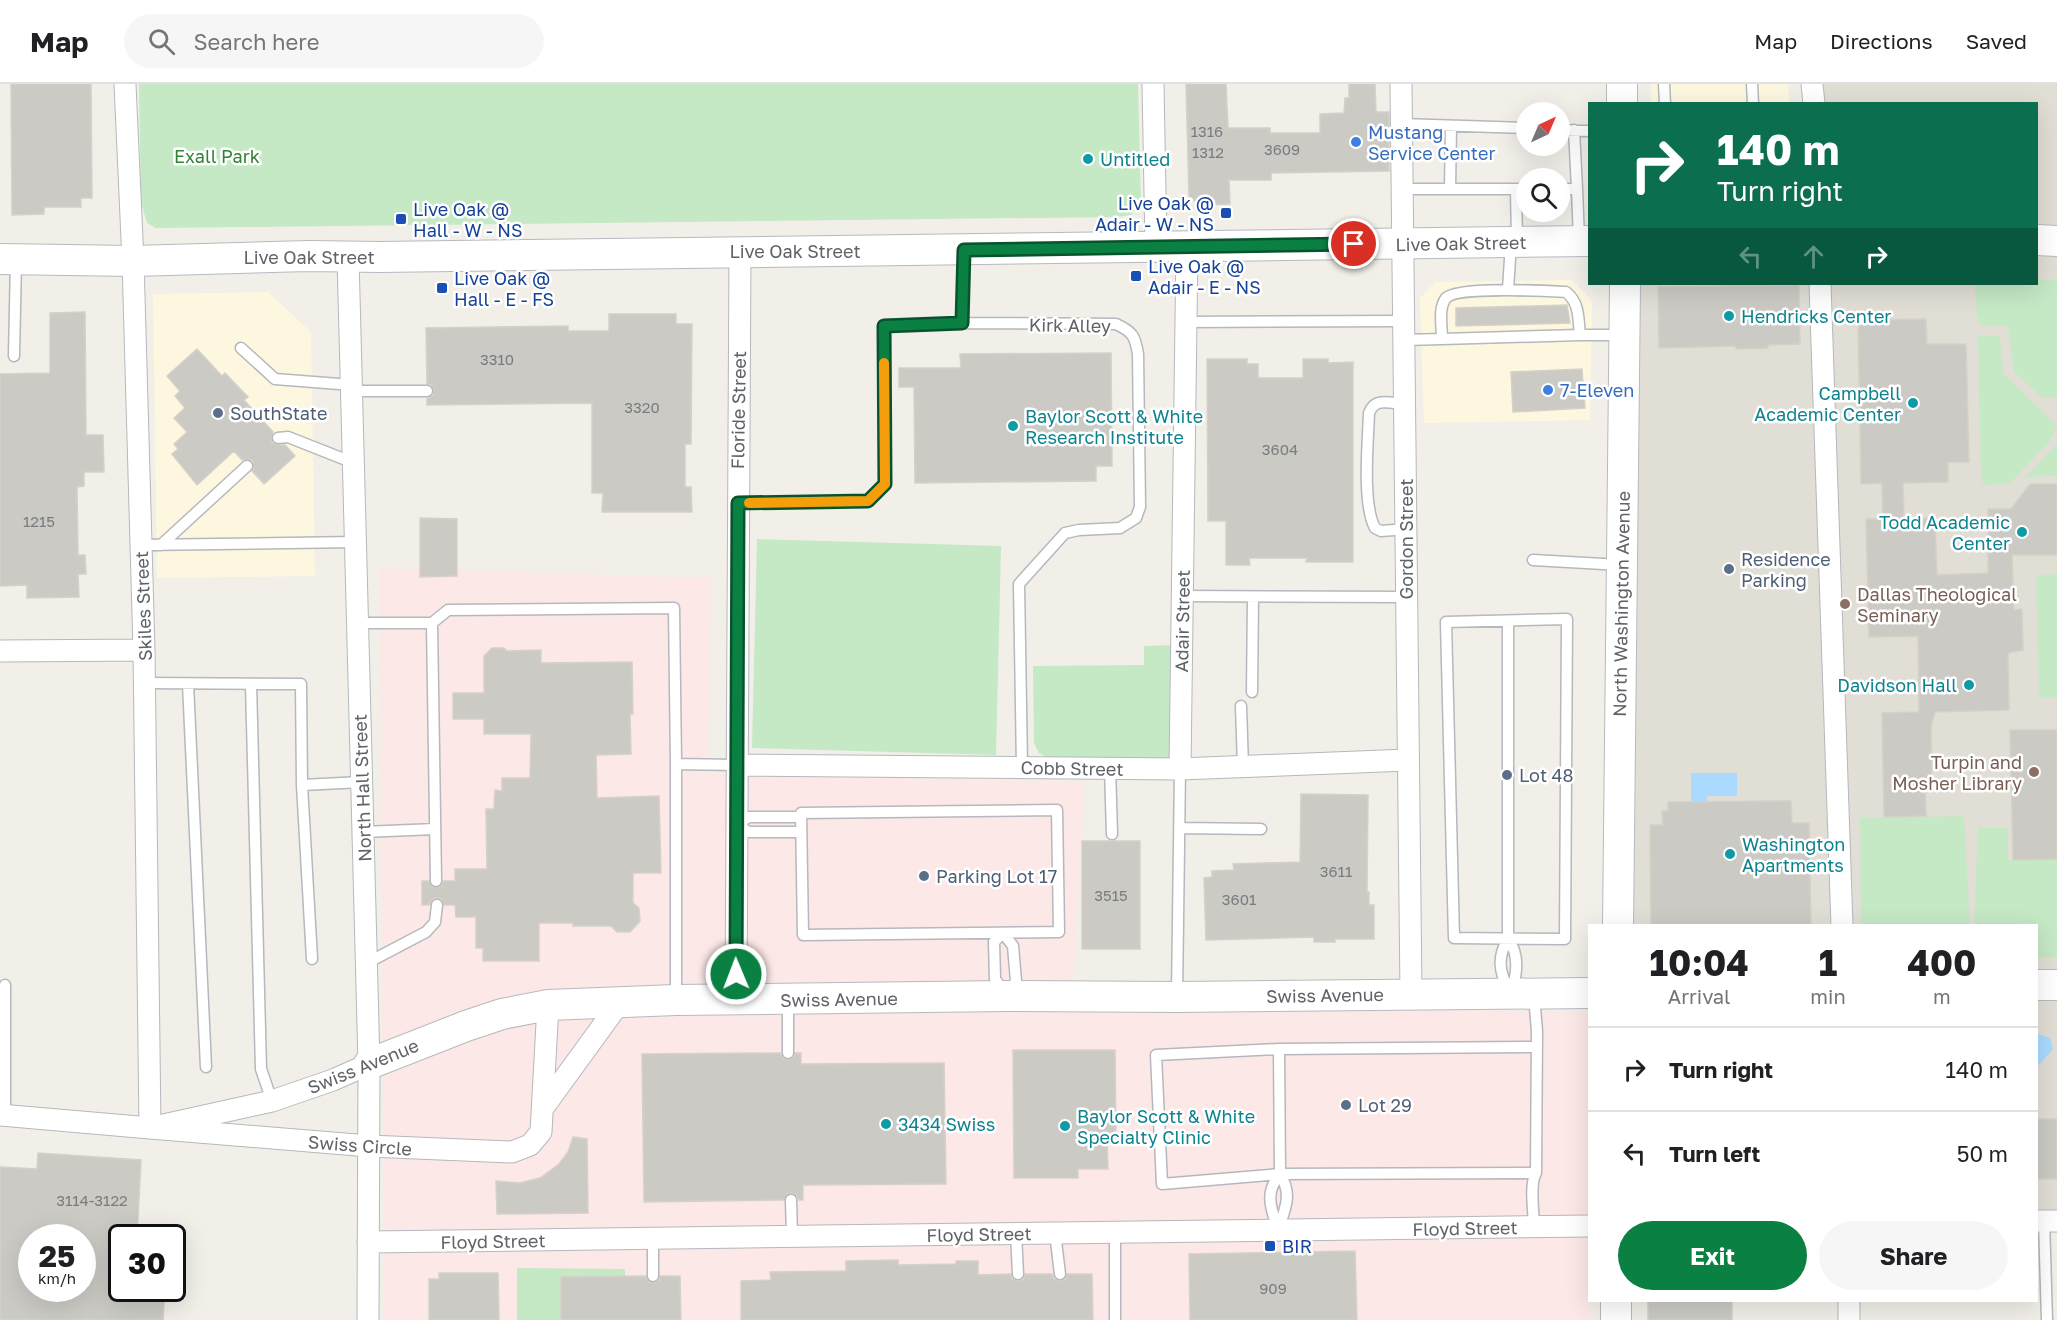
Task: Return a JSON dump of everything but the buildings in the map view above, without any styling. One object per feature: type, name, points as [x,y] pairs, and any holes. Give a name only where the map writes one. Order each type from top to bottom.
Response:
[{"type":"street","name":"Skiles Street","points":[[125,84],[133,261],[151,545],[144,650],[150,1128]]},
{"type":"street","points":[[1153,84],[1156,246]]},
{"type":"street","name":"Gordon Street","points":[[1401,84],[1411,994]]},
{"type":"street","points":[[1622,84],[1622,102]]},
{"type":"street","points":[[1812,84],[1814,102]]},
{"type":"street","points":[[2038,240],[2057,241]]},
{"type":"street","name":"Live Oak Street","points":[[8,259],[133,261],[348,256],[1584,241]]},
{"type":"street","name":"Adair Street","points":[[1180,769],[1186,246]]},
{"type":"street","name":"Floride Street","points":[[736,1001],[740,252]]},
{"type":"street","name":"North Hall Street","points":[[348,256],[369,1064],[368,1320]]},
{"type":"street","name":"North Washington Avenue","points":[[1618,924],[1625,285]]},
{"type":"street","points":[[1820,285],[1842,924]]},
{"type":"street","points":[[0,651],[144,650]]},
{"type":"street","name":"Cobb Street","points":[[737,765],[1180,769],[1408,760]]},
{"type":"street","points":[[2038,985],[2057,985]]},
{"type":"street","name":"Swiss Avenue","points":[[2,1115],[150,1128],[272,1101],[333,1080],[466,1026],[502,1014],[548,1005],[676,1000],[1007,996],[1177,997],[1588,993]]},
{"type":"street","name":"Swiss Circle","points":[[543,1109],[620,1002]]},
{"type":"street","name":"Swiss Circle","points":[[150,1128],[369,1146],[512,1152],[530,1145],[541,1132],[548,1005]]},
{"type":"street","name":"Floyd Street","points":[[368,1242],[1588,1226]]},
{"type":"street","points":[[1616,1302],[1616,1320]]},
{"type":"street","points":[[1849,1302],[1849,1320]]},
{"type":"lane","points":[[1664,84],[1665,102]]},
{"type":"lane","points":[[1752,84],[1753,102]]},
{"type":"lane","points":[[1401,124],[1516,128]]},
{"type":"lane","points":[[1450,189],[1451,126]]},
{"type":"lane","points":[[1570,130],[1588,130]]},
{"type":"lane","points":[[1574,130],[1577,189],[1584,241]]},
{"type":"lane","points":[[1577,177],[1588,178]]},
{"type":"lane","points":[[1402,189],[1516,189]]},
{"type":"lane","points":[[1570,189],[1577,189]]},
{"type":"lane","points":[[1508,290],[1517,222]]},
{"type":"lane","points":[[738,503],[868,501],[885,484],[884,326],[962,323],[964,250]]},
{"type":"lane","points":[[8,259],[14,356]]},
{"type":"lane","points":[[1442,339],[1441,308],[1446,298],[1455,292],[1508,290],[1566,291],[1577,305],[1580,336]]},
{"type":"lane","points":[[1185,322],[1403,331],[1442,339],[1624,335]]},
{"type":"lane","name":"Kirk Alley","points":[[962,323],[1116,324],[1129,330],[1136,339],[1140,507],[1136,518],[1120,528],[1078,530],[1065,533],[1020,584],[1022,767]]},
{"type":"lane","points":[[241,348],[274,379],[352,388],[427,391]]},
{"type":"lane","points":[[1404,404],[1378,401],[1369,413],[1368,498],[1371,520],[1375,528],[1381,531],[1407,529]]},
{"type":"lane","points":[[278,438],[288,437],[354,463]]},
{"type":"lane","points":[[151,545],[247,466]]},
{"type":"lane","points":[[151,545],[356,542]]},
{"type":"lane","points":[[1533,560],[1622,565]]},
{"type":"lane","points":[[1183,597],[1406,597]]},
{"type":"lane","points":[[1252,597],[1252,692]]},
{"type":"lane","points":[[358,623],[432,622],[448,610],[674,608],[676,1000]]},
{"type":"lane","points":[[1567,619],[1565,939],[1454,938],[1446,622],[1508,621],[1567,619]]},
{"type":"lane","points":[[1508,621],[1508,939],[1516,949],[1516,976],[1537,1047],[1536,1173],[1533,1177],[1534,1227]]},
{"type":"lane","points":[[432,622],[436,881]]},
{"type":"lane","points":[[145,683],[301,684],[302,784],[312,959]]},
{"type":"lane","points":[[188,684],[206,1067]]},
{"type":"lane","points":[[251,684],[261,1068],[272,1101]]},
{"type":"lane","points":[[1241,706],[1243,767]]},
{"type":"lane","points":[[676,764],[737,765]]},
{"type":"lane","points":[[1110,768],[1112,834]]},
{"type":"lane","name":"Adair Street","points":[[1177,997],[1180,769]]},
{"type":"lane","points":[[302,784],[362,782]]},
{"type":"lane","points":[[1057,810],[1059,932],[803,935],[801,832],[801,813],[1057,810]]},
{"type":"lane","points":[[736,824],[749,817],[801,817]]},
{"type":"lane","points":[[736,824],[749,832],[801,832]]},
{"type":"lane","points":[[1179,828],[1261,829]]},
{"type":"lane","points":[[363,832],[435,829]]},
{"type":"lane","points":[[367,963],[426,932],[435,922],[437,905]]},
{"type":"lane","points":[[1003,933],[1013,946],[1016,981],[1007,996],[995,979],[994,942],[1003,933]]},
{"type":"lane","points":[[2,1115],[5,985]]},
{"type":"lane","points":[[788,1000],[788,1053]]},
{"type":"lane","points":[[1536,1173],[1280,1174],[1162,1184],[1156,1055],[1279,1050],[1537,1047]]},
{"type":"lane","points":[[1278,1230],[1286,1205],[1287,1186],[1280,1174],[1279,1050]]},
{"type":"lane","points":[[1278,1230],[1270,1202],[1271,1185],[1280,1174]]},
{"type":"lane","points":[[791,1200],[792,1237]]},
{"type":"lane","points":[[2046,1221],[2047,1320]]},
{"type":"lane","points":[[1055,1233],[1060,1274]]},
{"type":"lane","points":[[1115,1233],[1115,1320]]},
{"type":"lane","points":[[1016,1234],[1018,1274]]},
{"type":"lane","points":[[653,1239],[653,1276]]},
{"type":"shaded area","points":[[1651,84],[1788,84],[1789,102],[1651,102]]},
{"type":"shaded area","name":"Dallas Theological Seminary","points":[[1812,84],[2057,84],[2057,1211],[2038,1212],[2038,924],[1633,924],[1634,285],[2038,285],[2038,102],[1813,102]]},
{"type":"shaded area","points":[[1572,280],[1592,301],[1590,420],[1424,423],[1420,298],[1435,282]]},
{"type":"shaded area","points":[[268,292],[311,332],[315,576],[157,578],[153,294]]},
{"type":"shaded area","points":[[380,568],[711,578],[708,774],[1084,782],[1072,1002],[1588,1012],[1588,1302],[1590,1302],[1590,1320],[384,1320]]},
{"type":"green space","name":"Exall Park","points":[[139,84],[1138,84],[1141,204],[1131,215],[1116,217],[156,228],[147,223],[141,202]]},
{"type":"green space","points":[[2038,280],[2057,280],[2057,394],[2054,398],[2043,398],[2014,372],[2008,326],[1983,326],[1978,322],[1974,285],[2038,285]]},
{"type":"green space","points":[[1978,336],[2000,336],[2003,373],[2057,426],[2050,441],[2009,484],[1984,485],[1981,478]]},
{"type":"green space","points":[[2057,445],[2057,476],[2026,477]]},
{"type":"green space","points":[[757,539],[1001,546],[996,755],[752,748]]},
{"type":"green space","points":[[2057,574],[2057,697],[2039,698],[2036,575]]},
{"type":"green space","points":[[1172,645],[1173,758],[1051,759],[1039,753],[1034,743],[1033,666],[1144,665],[1144,646]]},
{"type":"green space","points":[[1964,816],[1970,924],[1861,924],[1860,818]]},
{"type":"green space","points":[[1978,828],[2008,828],[2008,860],[2057,859],[2057,957],[2038,957],[2038,924],[1974,924]]},
{"type":"green space","points":[[517,1268],[625,1269],[625,1276],[561,1277],[561,1320],[517,1320]]},
{"type":"water","points":[[1691,773],[1737,773],[1737,796],[1707,796],[1707,801],[1691,801]]},
{"type":"water","points":[[2038,1034],[2050,1038],[2053,1049],[2038,1066]]},
{"type":"slow traffic","points":[[749,503],[868,501],[885,484],[884,363]]},
{"type":"place","name":"Mustang Service Center","points":[[1356,142]]},
{"type":"place","name":"Untitled","points":[[1088,159]]},
{"type":"place","name":"Live Oak @ Adair - W - NS","points":[[1226,213]]},
{"type":"place","name":"Live Oak @ Hall - W - NS","points":[[401,219]]},
{"type":"place","name":"Live Oak @ Adair - E - NS","points":[[1136,276]]},
{"type":"place","name":"Live Oak @ Hall - E - FS","points":[[442,288]]},
{"type":"place","name":"Hendricks Center","points":[[1729,316]]},
{"type":"place","name":"7-Eleven","points":[[1548,390]]},
{"type":"place","name":"Campbell Academic Center","points":[[1913,403]]},
{"type":"place","name":"SouthState","points":[[218,413]]},
{"type":"place","name":"Baylor Scott & White Research Institute","points":[[1013,426]]},
{"type":"place","name":"Todd Academic Center","points":[[2022,532]]},
{"type":"place","name":"Residence Parking","points":[[1729,569]]},
{"type":"place","name":"Dallas Theological Seminary","points":[[1845,604]]},
{"type":"place","name":"Davidson Hall","points":[[1969,685]]},
{"type":"place","name":"Turpin and Mosher Library","points":[[2034,772]]},
{"type":"place","name":"Lot 48","points":[[1507,775]]},
{"type":"place","name":"Washington Apartments","points":[[1730,854]]},
{"type":"place","name":"Parking Lot 17","points":[[924,876]]},
{"type":"place","name":"Lot 29","points":[[1346,1105]]},
{"type":"place","name":"3434 Swiss","points":[[886,1124]]},
{"type":"place","name":"Baylor Scott & White Specialty Clinic","points":[[1065,1126]]},
{"type":"place","name":"BIR","points":[[1270,1246]]},
{"type":"route","points":[[736,974],[738,503],[868,501],[885,484],[884,326],[962,323],[964,250],[1354,244]]}]
